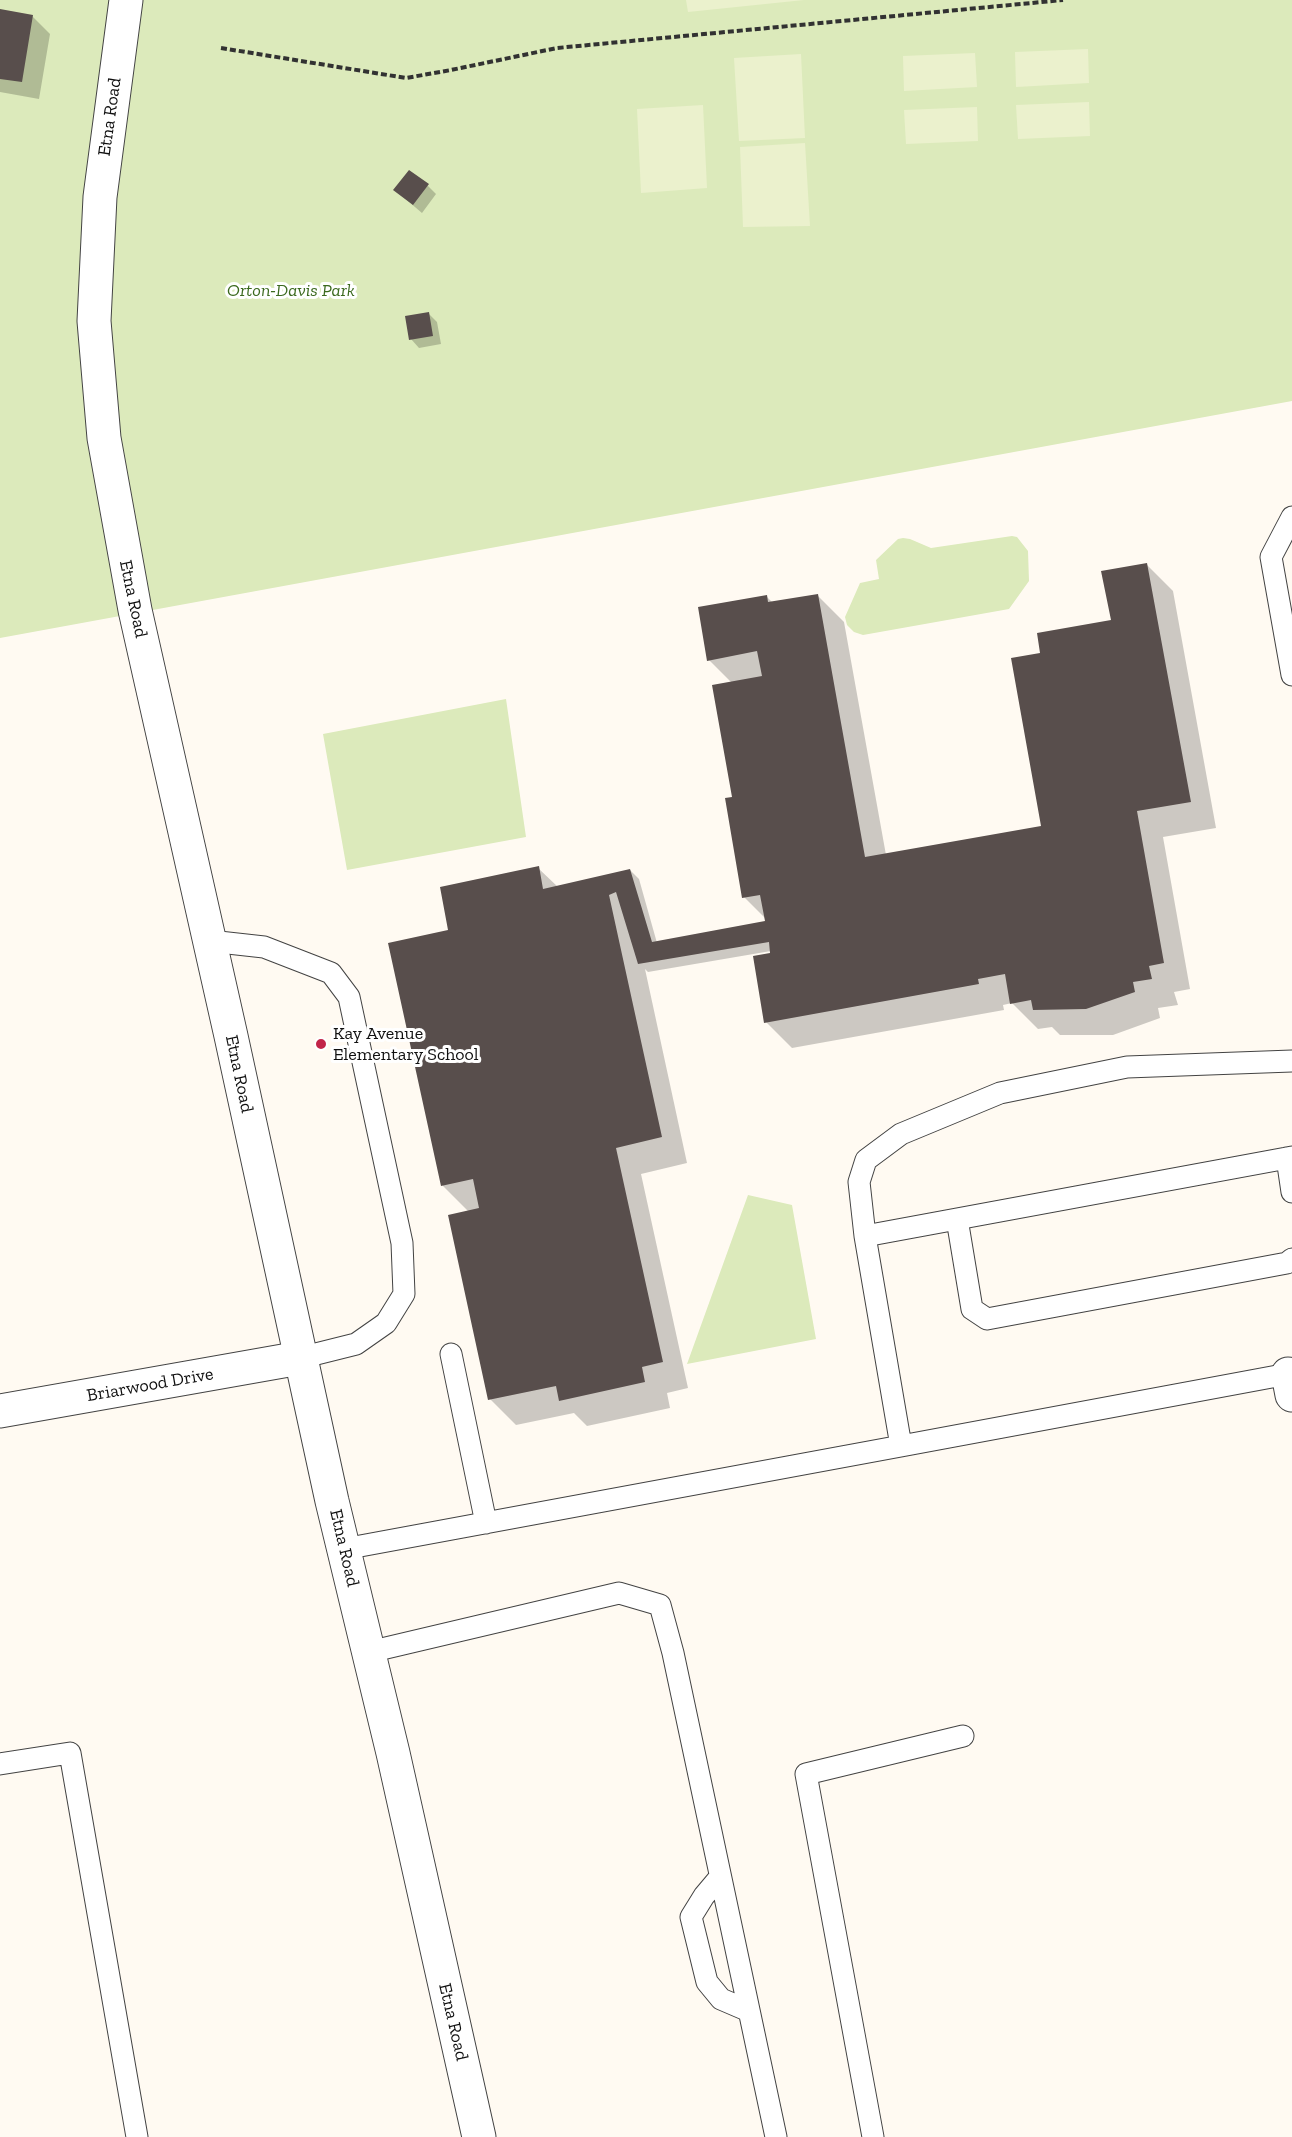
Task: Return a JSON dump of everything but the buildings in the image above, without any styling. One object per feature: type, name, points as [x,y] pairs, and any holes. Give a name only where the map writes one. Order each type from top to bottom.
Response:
[{"type":"street","name":"Etna Road","points":[[126,0],[100,197],[94,321],[104,438],[130,589],[210,941],[300,1358],[479,2137]]},
{"type":"street","name":"Briarwood Drive","points":[[0,1411],[300,1358]]},
{"type":"lane","points":[[1292,516],[1271,557],[1292,675]]},
{"type":"lane","points":[[210,941],[264,947],[331,973],[349,997],[402,1243],[404,1294],[386,1323],[356,1344],[300,1358]]},
{"type":"lane","points":[[901,1446],[865,1236],[859,1182],[866,1160],[901,1134],[1000,1093],[1127,1067],[1292,1061]]},
{"type":"lane","points":[[865,1236],[1289,1158],[1292,1192]]},
{"type":"lane","points":[[957,1219],[972,1309],[987,1319],[1287,1263],[1292,1258]]},
{"type":"lane","points":[[451,1354],[486,1523]]},
{"type":"lane","points":[[344,1549],[901,1446],[1291,1380]]},
{"type":"lane","points":[[369,1652],[619,1593],[660,1605],[673,1653],[776,2137]]},
{"type":"lane","points":[[873,2137],[806,1774],[963,1736]]},
{"type":"lane","points":[[0,1764],[70,1753],[137,2137]]},
{"type":"lane","points":[[720,1877],[704,1896],[691,1917],[706,1982],[721,1998],[749,2011]]},
{"type":"path","points":[[221,48],[406,78],[557,48],[1063,0]]},
{"type":"green space","name":"Orton-Davis Park","points":[[0,0],[1292,0],[1292,401],[0,638]]},
{"type":"green space","points":[[686,0],[804,0],[688,12]]},
{"type":"green space","points":[[1088,49],[1089,83],[1016,87],[1015,52]]},
{"type":"green space","points":[[975,53],[977,87],[904,91],[903,56]]},
{"type":"green space","points":[[801,54],[805,138],[739,141],[734,58]]},
{"type":"green space","points":[[1089,102],[1090,136],[1018,139],[1016,105]]},
{"type":"green space","points":[[703,105],[707,188],[641,193],[637,109]]},
{"type":"green space","points":[[977,107],[978,141],[906,144],[904,110]]},
{"type":"green space","points":[[805,143],[810,226],[743,227],[740,147]]},
{"type":"green space","points":[[1017,537],[1028,551],[1029,581],[1009,609],[863,635],[854,632],[847,625],[845,617],[860,583],[879,579],[876,560],[898,539],[910,539],[931,548]]},
{"type":"green space","points":[[506,699],[526,837],[347,870],[323,734]]},
{"type":"green space","points":[[748,1195],[792,1205],[816,1339],[687,1364]]},
{"type":"place","name":"Kay Avenue Elementary School","points":[[321,1044]]}]
